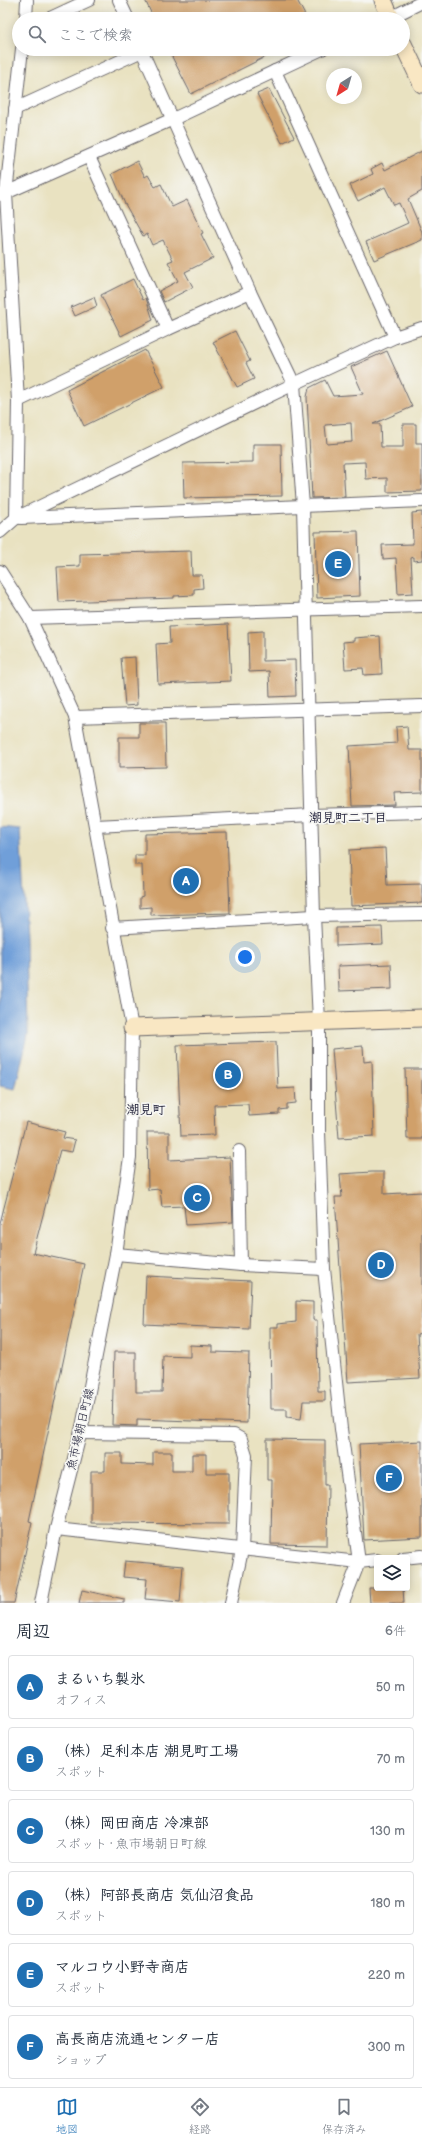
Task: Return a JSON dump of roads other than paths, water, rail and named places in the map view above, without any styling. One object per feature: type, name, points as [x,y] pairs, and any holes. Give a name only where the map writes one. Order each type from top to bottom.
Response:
[{"type":"street","points":[[27,12],[28,0]]},
{"type":"street","points":[[63,12],[89,0]]},
{"type":"street","points":[[119,0],[125,12]]},
{"type":"street","points":[[383,0],[387,12]]},
{"type":"street","points":[[403,12],[422,2]]},
{"type":"street","points":[[16,518],[18,401],[3,194],[21,56]]},
{"type":"street","points":[[15,109],[129,56]]},
{"type":"street","points":[[145,56],[250,292],[294,384],[303,506],[314,916],[319,1022],[319,1132],[324,1269],[341,1428],[359,1562],[343,1603]]},
{"type":"street","points":[[3,194],[173,119],[307,56]]},
{"type":"street","points":[[409,56],[422,84]]},
{"type":"street","points":[[275,71],[395,337]]},
{"type":"street","points":[[89,157],[168,329]]},
{"type":"street","points":[[18,401],[168,329],[250,292]]},
{"type":"street","points":[[0,532],[16,518],[294,384],[395,337],[422,328]]},
{"type":"street","points":[[16,518],[422,501]]},
{"type":"street","name":"魚市場朝日町線","points":[[0,571],[30,618],[75,717],[96,826],[112,928],[132,1028],[130,1157],[116,1254],[81,1433],[56,1530],[41,1603]]},
{"type":"street","points":[[30,618],[422,606]]},
{"type":"street","points":[[75,717],[422,706]]},
{"type":"street","points":[[96,826],[311,815],[422,812]]},
{"type":"street","points":[[112,928],[314,916],[422,914]]},
{"type":"street","points":[[132,1028],[422,1018]]},
{"type":"street","points":[[239,1151],[241,1265]]},
{"type":"street","points":[[116,1254],[241,1265],[324,1269]]},
{"type":"street","points":[[81,1433],[234,1435],[241,1439],[246,1455],[242,1550],[231,1603]]},
{"type":"street","points":[[56,1530],[359,1562],[374,1560]]},
{"type":"street","points":[[410,1557],[422,1556]]},
{"type":"water","points":[[0,827],[20,829],[26,936],[28,1035],[15,1089],[0,1086]]},
{"type":"place","name":"マルコウ小野寺商店","points":[[338,564]]},
{"type":"place","name":"まるいち製氷","points":[[186,881]]},
{"type":"place","name":"（株）足利本店 潮見町工場","points":[[228,1075]]},
{"type":"place","name":"（株）岡田商店 冷凍部","points":[[197,1198]]},
{"type":"place","name":"（株）阿部長商店 気仙沼食品","points":[[381,1265]]},
{"type":"place","name":"高長商店流通センター店","points":[[389,1478]]},
{"type":"district","name":"潮見町二丁目","points":[[348,817]]},
{"type":"district","name":"潮見町","points":[[146,1109]]}]
